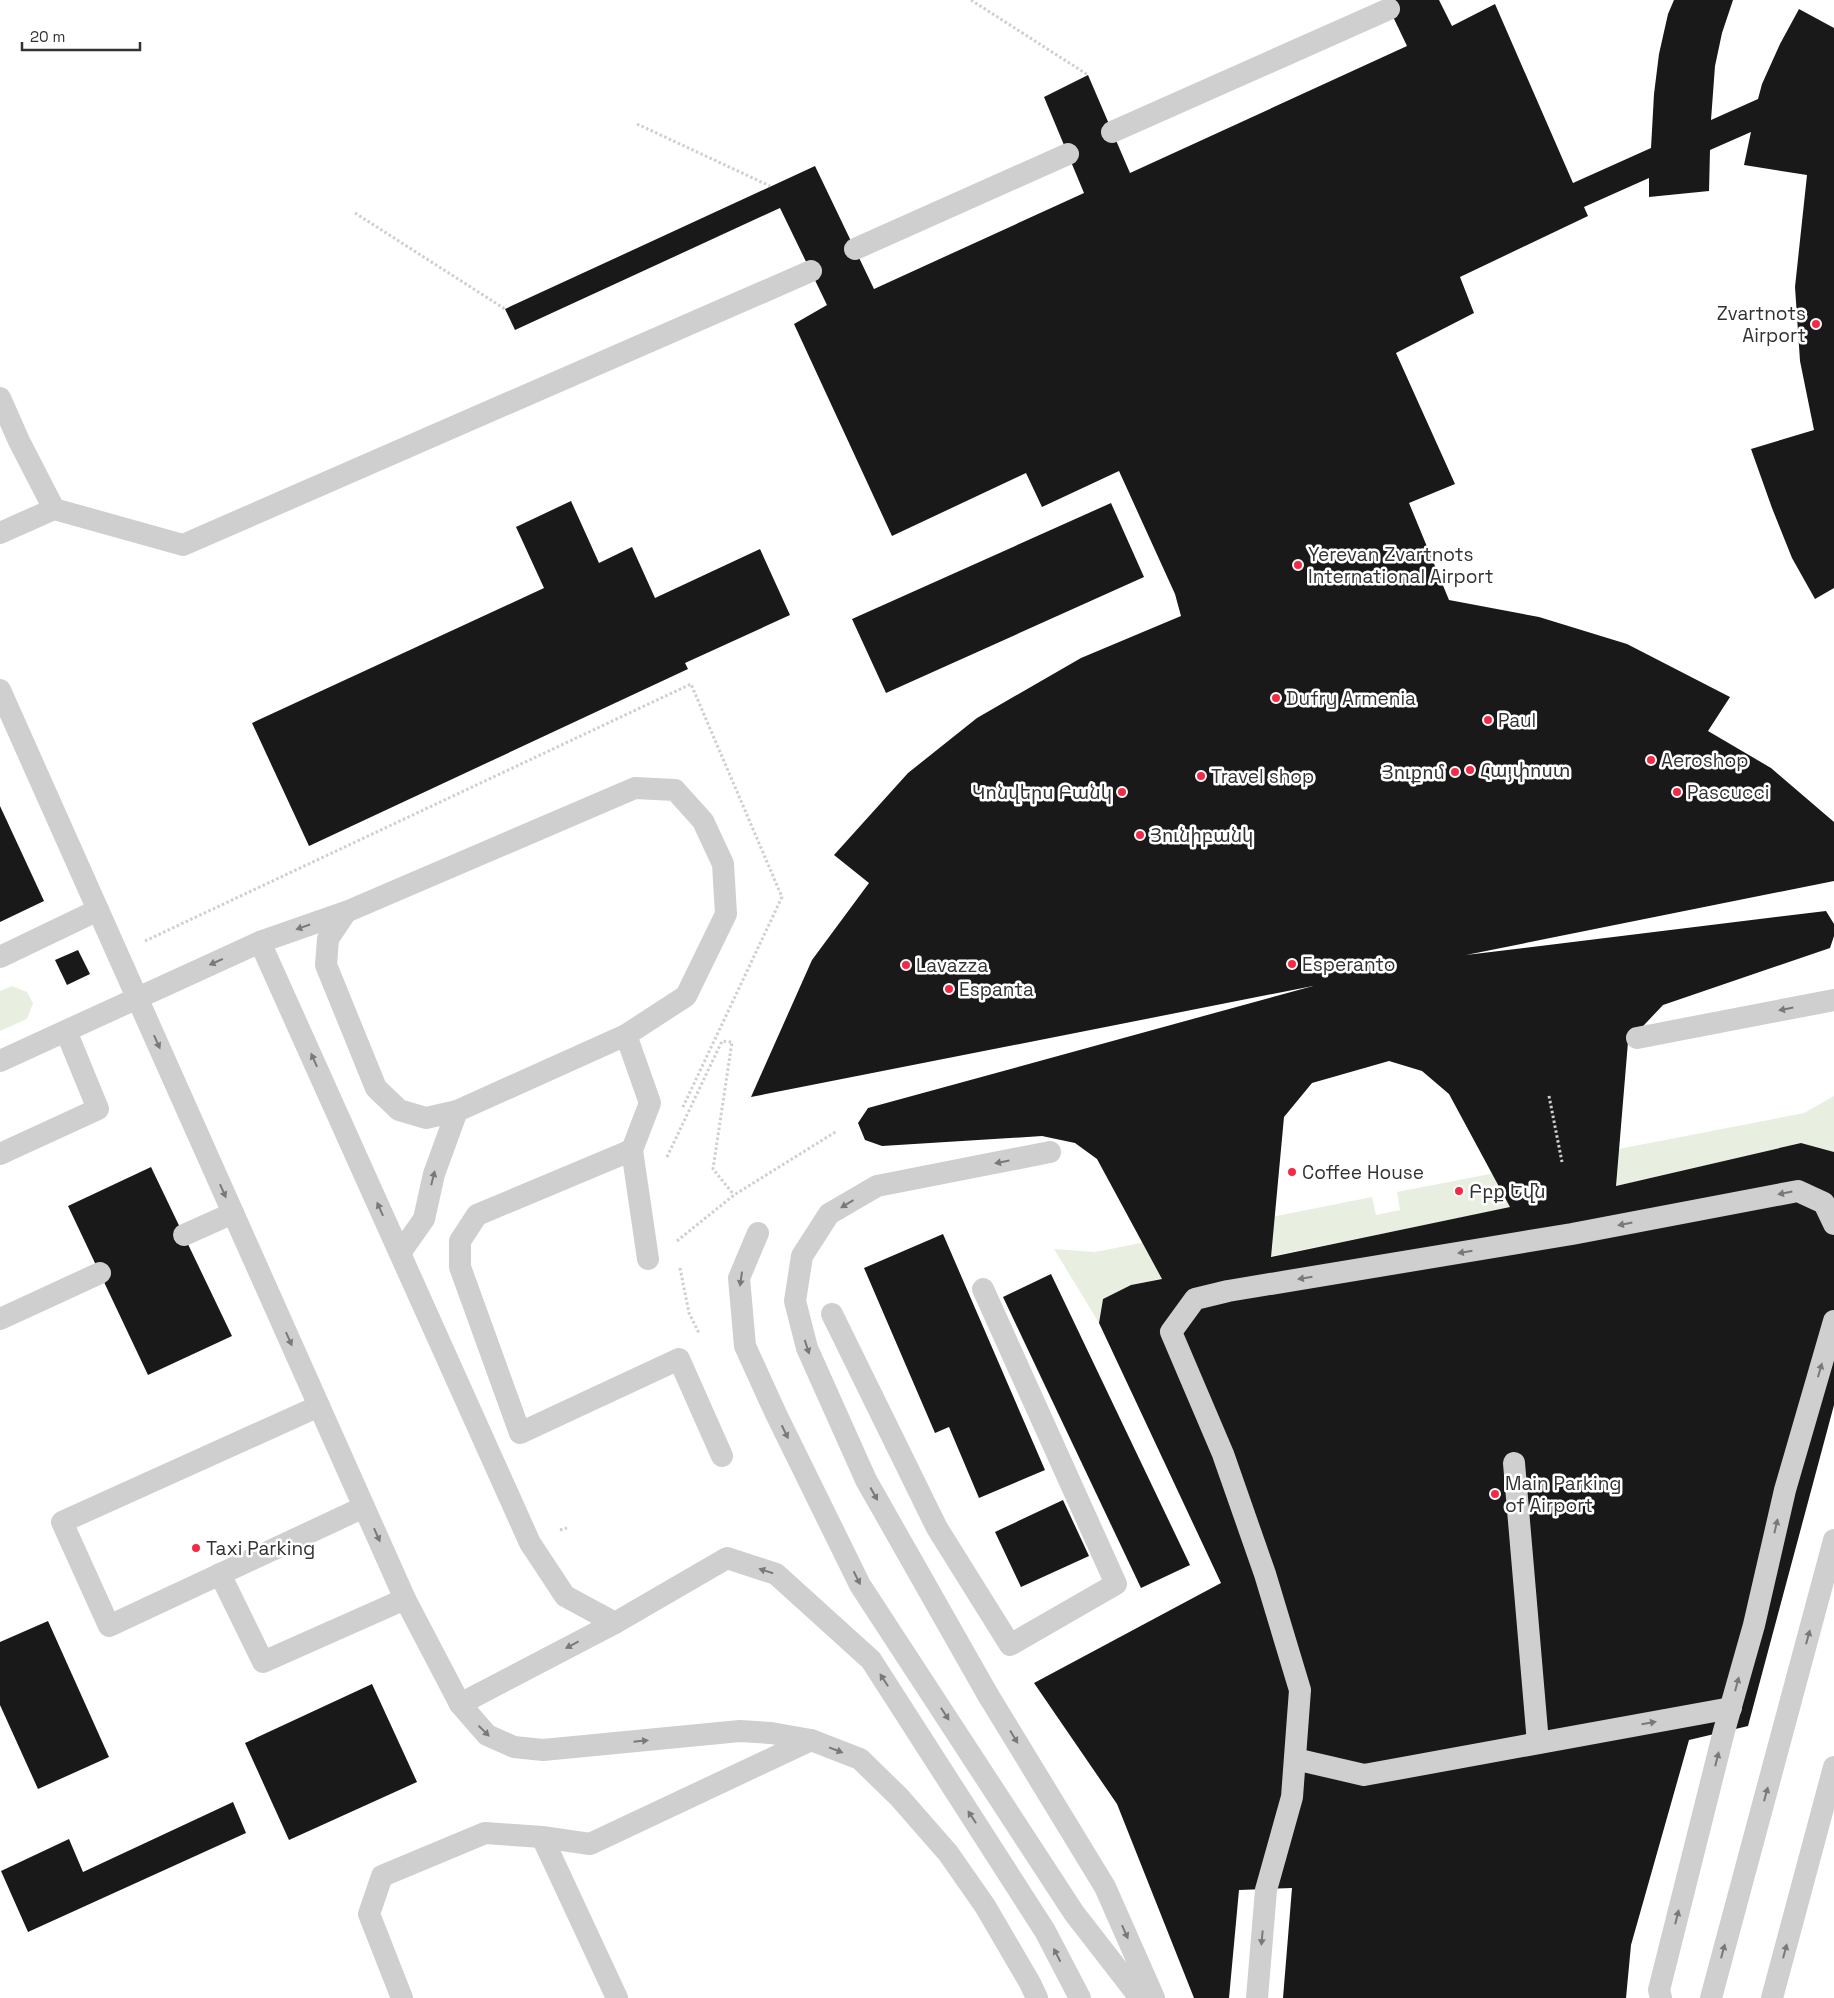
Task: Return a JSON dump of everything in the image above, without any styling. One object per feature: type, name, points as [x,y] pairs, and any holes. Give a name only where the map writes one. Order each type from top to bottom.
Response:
[{"type":"lane","points":[[1112,132],[1389,9]]},
{"type":"lane","points":[[855,249],[1068,154]]},
{"type":"lane","points":[[0,534],[54,509],[183,545],[811,271]]},
{"type":"lane","points":[[0,398],[19,441],[54,509]]},
{"type":"lane","points":[[0,690],[405,1598],[460,1704],[487,1735],[514,1747],[543,1750],[740,1731],[771,1732],[811,1740],[860,1759],[899,1797],[942,1846],[985,1906],[1030,1982],[1037,1998]]},
{"type":"lane","points":[[0,1061],[260,942],[346,912],[635,788],[675,790],[703,821],[723,864],[726,914],[686,996],[626,1035],[457,1111],[426,1118],[399,1110],[376,1088],[326,965],[328,939],[346,912]]},
{"type":"lane","points":[[0,957],[98,910]]},
{"type":"lane","points":[[260,942],[530,1543],[565,1596],[616,1622]]},
{"type":"lane","points":[[1637,1038],[1834,1000]]},
{"type":"lane","points":[[0,1154],[98,1109],[66,1031]]},
{"type":"lane","points":[[626,1035],[650,1102],[632,1150],[648,1259]]},
{"type":"lane","points":[[400,1253],[424,1219],[434,1174],[457,1111]]},
{"type":"lane","points":[[632,1150],[477,1215],[460,1241],[460,1267],[520,1433],[679,1359],[722,1456]]},
{"type":"lane","points":[[1050,1152],[877,1186],[830,1214],[802,1256],[795,1301],[807,1348],[866,1480],[988,1695],[1105,1887],[1154,1998]]},
{"type":"lane","points":[[1257,1998],[1266,1890],[1292,1797],[1300,1690],[1265,1574],[1223,1454],[1171,1332],[1195,1299],[1228,1291],[1572,1234],[1798,1191],[1824,1203],[1834,1224]]},
{"type":"lane","points":[[184,1235],[233,1213]]},
{"type":"lane","points":[[758,1233],[739,1278],[746,1346],[780,1423],[860,1585],[1074,1913],[1140,1998]]},
{"type":"lane","points":[[0,1319],[100,1273]]},
{"type":"lane","points":[[832,1314],[937,1528],[1010,1645],[1116,1584],[983,1288]]},
{"type":"lane","points":[[1660,1998],[1659,1990],[1754,1625],[1785,1490],[1834,1321]]},
{"type":"lane","points":[[319,1406],[62,1522],[109,1626],[364,1507]]},
{"type":"lane","points":[[1514,1464],[1538,1742]]},
{"type":"lane","points":[[1711,1998],[1834,1540]]},
{"type":"lane","points":[[460,1704],[616,1622],[727,1558],[776,1574],[871,1660],[1045,1931],[1080,1998]]},
{"type":"lane","points":[[220,1574],[263,1662],[405,1598]]},
{"type":"lane","points":[[1295,1759],[1364,1775],[1731,1708]]},
{"type":"lane","points":[[402,1998],[369,1914],[382,1876],[485,1833],[542,1837],[590,1844],[811,1740]]},
{"type":"lane","points":[[1772,1998],[1834,1767]]},
{"type":"lane","points":[[542,1837],[617,1998]]},
{"type":"path","points":[[971,0],[1088,75]]},
{"type":"path","points":[[637,124],[770,186]]},
{"type":"path","points":[[355,214],[505,309]]},
{"type":"path","points":[[117,954],[690,684],[782,897],[678,1117]]},
{"type":"path","points":[[667,1157],[722,1041],[732,1042],[712,1169],[734,1195]]},
{"type":"path","points":[[1549,1096],[1562,1162]]},
{"type":"path","points":[[674,1233],[674,1242],[734,1195],[837,1131]]},
{"type":"path","points":[[666,1143],[668,1166]]},
{"type":"path","points":[[678,1260],[689,1313],[702,1339]]},
{"type":"green space","points":[[12,986],[27,992],[33,1003],[27,1019],[0,1031],[0,991]]},
{"type":"green space","points":[[1834,1096],[1834,1152],[1801,1143],[1625,1184],[1131,1285],[1103,1299],[1099,1323],[1054,1249],[1095,1252],[1372,1197],[1376,1215],[1400,1210],[1397,1192],[1804,1113]]},
{"type":"building","points":[[1385,0],[1439,0],[1452,26],[1495,4],[1573,183],[1651,148],[1654,94],[1659,54],[1668,14],[1674,0],[1733,0],[1722,33],[1715,66],[1711,120],[1758,99],[1762,84],[1780,44],[1799,9],[1834,28],[1834,588],[1815,599],[1792,558],[1751,449],[1814,430],[1800,361],[1795,287],[1807,175],[1744,165],[1751,132],[1710,150],[1709,191],[1649,197],[1649,178],[1584,207],[1588,216],[1460,277],[1474,313],[1396,353],[1455,484],[1409,503],[1449,600],[1539,617],[1627,644],[1730,697],[1708,731],[1771,768],[1834,822],[1834,881],[1466,955],[1826,911],[1834,924],[1834,936],[1830,948],[1663,1005],[1628,1042],[1616,1186],[1801,1143],[1834,1152],[1834,1405],[1748,1726],[1689,1740],[1631,1945],[1626,1998],[1283,1998],[1292,1888],[1239,1890],[1229,1998],[1194,1998],[1117,1804],[1034,1683],[1221,1583],[1099,1323],[1103,1299],[1131,1285],[1162,1279],[1097,1159],[1075,1143],[1042,1136],[882,1146],[865,1140],[858,1123],[868,1108],[1313,986],[751,1097],[812,960],[869,883],[834,855],[908,773],[977,718],[1081,658],[1181,616],[1175,594],[1119,471],[1042,507],[1026,473],[892,536],[794,324],[827,305],[780,208],[515,330],[505,309],[815,166],[874,289],[1084,193],[1044,97],[1088,75],[1130,173],[1407,46]],"holes":[[[1389,1061],[1422,1071],[1449,1094],[1510,1207],[1271,1257],[1284,1117],[1312,1083]]]},
{"type":"building","points":[[571,501],[599,563],[632,547],[655,598],[760,549],[790,615],[685,663],[688,669],[309,846],[252,723],[544,588],[516,527]]},
{"type":"building","points":[[1111,503],[1144,577],[886,693],[852,619]]},
{"type":"building","points":[[0,806],[44,901],[0,922]]},
{"type":"building","points":[[78,950],[90,974],[67,985],[55,960]]},
{"type":"building","points":[[151,1167],[232,1336],[148,1375],[68,1206]]},
{"type":"building","points":[[943,1234],[1045,1470],[979,1498],[949,1427],[935,1433],[864,1268]]},
{"type":"building","points":[[1051,1274],[1190,1565],[1141,1588],[1003,1297]]},
{"type":"building","points":[[1063,1500],[1089,1556],[1021,1587],[995,1532]]},
{"type":"building","points":[[48,1621],[109,1757],[38,1789],[0,1705],[0,1642]]},
{"type":"building","points":[[372,1684],[417,1782],[289,1840],[245,1743]]},
{"type":"building","points":[[233,1802],[246,1833],[28,1932],[1,1871],[69,1839],[83,1872]]},
{"type":"place","name":"Zvartnots Airport","points":[[1816,324]]},
{"type":"place","name":"Yerevan Zvartnots International Airport","points":[[1298,565]]},
{"type":"place","name":"Dufry Armenia","points":[[1276,698]]},
{"type":"place","name":"Paul","points":[[1488,720]]},
{"type":"place","name":"Aeroshop","points":[[1651,760]]},
{"type":"place","name":"Հայփոստ","points":[[1470,770]]},
{"type":"place","name":"Յուքոմ","points":[[1455,772]]},
{"type":"place","name":"Travel shop","points":[[1201,776]]},
{"type":"place","name":"Կոնվերս Բանկ","points":[[1122,792]]},
{"type":"place","name":"Pascucci","points":[[1677,792]]},
{"type":"place","name":"Յունիբանկ","points":[[1140,835]]},
{"type":"place","name":"Esperanto","points":[[1292,964]]},
{"type":"place","name":"Lavazza","points":[[906,965]]},
{"type":"place","name":"Espanta","points":[[949,989]]},
{"type":"place","name":"Coffee House","points":[[1292,1172]]},
{"type":"place","name":"Բբք Եվն","points":[[1459,1191]]},
{"type":"place","name":"Main Parking of Airport","points":[[1495,1494]]},
{"type":"place","name":"Taxi Parking","points":[[196,1548]]}]
